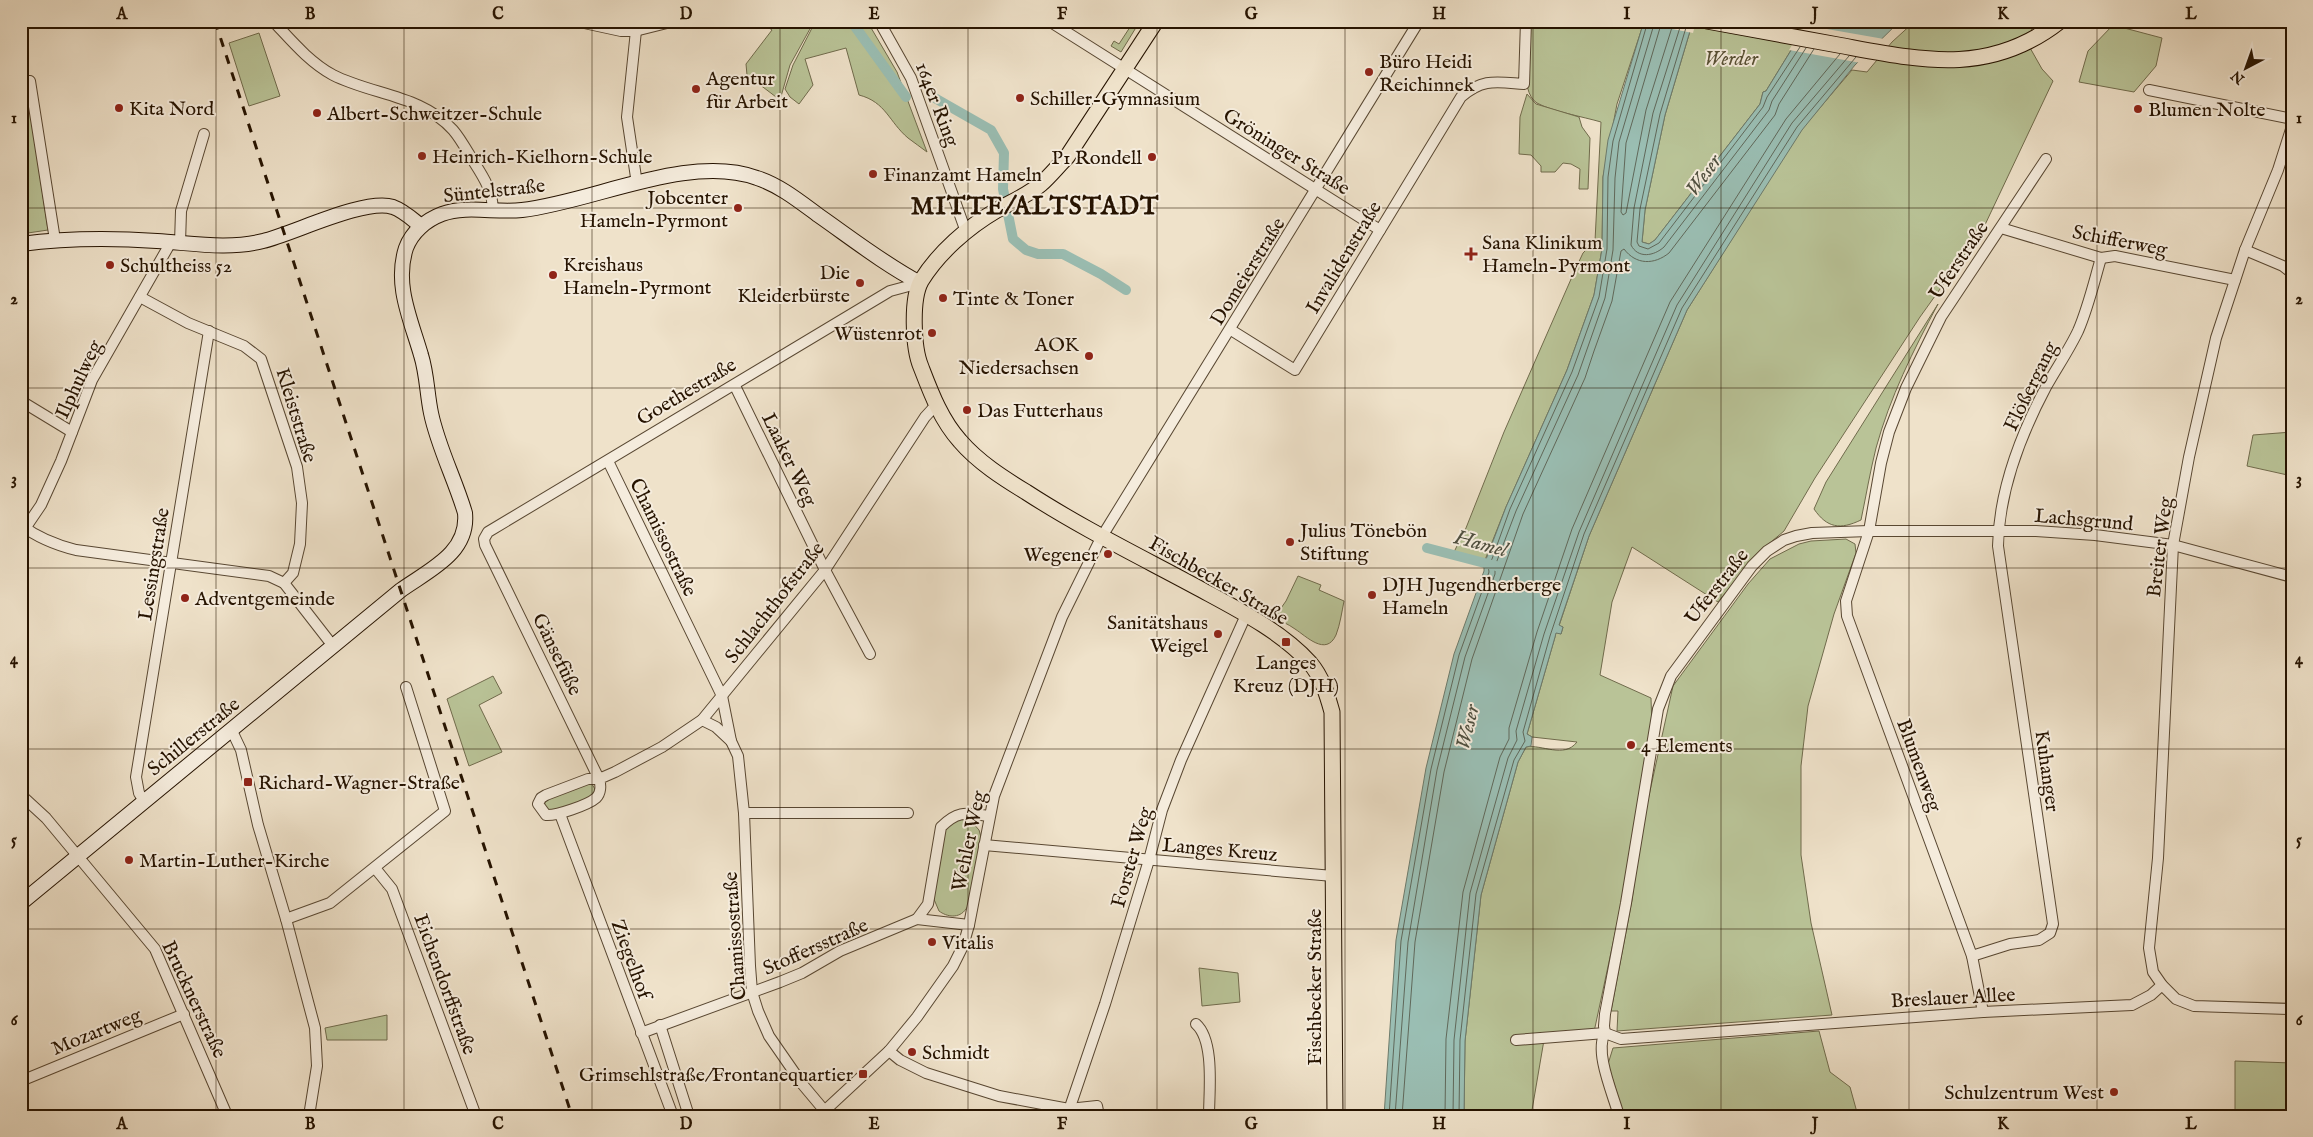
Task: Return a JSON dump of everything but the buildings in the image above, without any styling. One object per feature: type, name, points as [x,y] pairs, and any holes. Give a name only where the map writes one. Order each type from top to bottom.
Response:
[{"type":"main road","points":[[920,283],[947,250],[966,232],[996,211],[1040,185],[1067,157],[1156,21]]},
{"type":"main road","points":[[1708,21],[1907,57],[1948,61],[1992,55],[2011,49],[2046,32],[2060,21]]},
{"type":"main road","name":"Süntelstraße","points":[[421,226],[441,214],[453,211],[521,210],[683,172],[712,170],[740,173],[758,178],[782,190],[892,266],[920,283]]},
{"type":"main road","points":[[21,244],[55,240],[106,238],[234,245],[262,242],[336,216],[383,206],[404,212],[421,226]]},
{"type":"main road","name":"Schillerstraße","points":[[21,903],[389,600],[452,552],[460,543],[466,526],[462,505],[431,413],[425,371],[410,322],[402,284],[401,268],[407,246],[421,226]]},
{"type":"main road","name":"Fischbecker Straße","points":[[920,283],[914,318],[914,341],[919,363],[936,405],[955,434],[974,454],[1001,476],[1101,538],[1144,558],[1246,615],[1300,653],[1314,669],[1324,686],[1332,712],[1335,1116]]},
{"type":"street","points":[[273,21],[311,59],[332,74],[422,106],[453,130],[485,180],[493,198],[493,210]]},
{"type":"street","points":[[575,21],[621,31],[636,26],[675,21]]},
{"type":"street","name":"164er Ring","points":[[879,21],[912,78],[966,232]]},
{"type":"street","name":"Gröninger Straße","points":[[1049,21],[1317,190],[1382,226]]},
{"type":"street","name":"Domeierstraße","points":[[1101,538],[1231,330],[1419,21]]},
{"type":"street","name":"Invalidenstraße","points":[[1231,330],[1295,370],[1461,97],[1473,87],[1488,82],[1524,84],[1526,21]]},
{"type":"street","points":[[636,26],[627,117],[637,184]]},
{"type":"street","points":[[30,81],[55,240]]},
{"type":"street","points":[[2149,90],[2292,119]]},
{"type":"street","name":"Breiter Weg","points":[[2162,985],[2153,972],[2149,948],[2158,858],[2173,545],[2205,382],[2216,338],[2245,250],[2278,170],[2292,126]]},
{"type":"street","points":[[176,242],[181,211],[204,134]]},
{"type":"street","name":"Uferstraße","points":[[1619,1116],[1600,1052],[1601,1040],[1605,1033],[1605,1014],[1626,903],[1658,709],[1671,676],[1752,566],[1767,551],[1784,540],[1796,536],[1812,533],[1869,531],[1881,462],[1889,432],[1906,388],[1941,317],[2001,228],[2009,211],[2046,159]]},
{"type":"street","name":"Schifferweg","points":[[2001,228],[2101,258],[2115,256],[2235,280]]},
{"type":"street","name":"Ilphulweg","points":[[23,529],[41,505],[92,380],[140,297],[176,242]]},
{"type":"street","points":[[2245,250],[2283,266],[2292,273]]},
{"type":"street","name":"Flößergang","points":[[1998,532],[2004,490],[2023,435],[2036,407],[2078,331],[2101,258]]},
{"type":"street","name":"Goethestraße","points":[[485,545],[484,539],[488,532],[735,386],[890,291],[920,283]]},
{"type":"street","name":"Kleiststraße","points":[[140,297],[188,323],[210,330],[244,346],[262,360],[296,467],[302,503],[300,544],[293,573],[284,583]]},
{"type":"street","name":"Lessingstraße","points":[[144,801],[139,793],[136,778],[210,330]]},
{"type":"street","name":"Laaker Weg","points":[[735,386],[825,570],[870,654]]},
{"type":"street","points":[[21,401],[72,432]]},
{"type":"street","name":"Schlachthofstraße","points":[[599,779],[662,747],[702,720],[825,570],[925,417],[936,405]]},
{"type":"street","name":"Chamissostraße","points":[[608,461],[722,696],[731,741],[738,756],[744,813],[752,992],[769,1036],[824,1114]]},
{"type":"street","points":[[23,529],[59,546],[76,550],[269,576],[284,583],[333,646]]},
{"type":"street","name":"Lachsgrund","points":[[1869,531],[2036,531],[2095,534],[2173,545],[2292,577]]},
{"type":"street","name":"Blumenweg","points":[[1869,531],[1846,601],[1847,616],[1972,956],[1983,1012]]},
{"type":"street","name":"Kuhanger","points":[[1972,956],[2010,944],[2039,940],[2050,933],[2053,924],[1998,546],[1998,532]]},
{"type":"street","name":"Wehler Weg","points":[[824,1114],[889,1051],[917,1017],[953,966],[969,925],[989,816],[1000,778],[1056,633],[1101,538]]},
{"type":"street","name":"Gänsefüße","points":[[485,545],[599,779]]},
{"type":"street","name":"Forster Weg","points":[[1068,1113],[1105,1004],[1150,860],[1162,810],[1178,768],[1246,615]]},
{"type":"street","points":[[286,919],[330,903],[445,812],[406,687]]},
{"type":"street","points":[[702,720],[716,727],[731,741]]},
{"type":"street","points":[[232,731],[241,750],[258,825],[286,919],[315,1028],[316,1066],[309,1116]]},
{"type":"street","points":[[588,779],[599,779],[600,790],[595,799],[560,814],[546,815],[538,804],[541,798],[588,779]]},
{"type":"street","name":"Brucknerstraße","points":[[21,795],[46,818],[79,855],[155,949],[226,1115]]},
{"type":"street","points":[[969,925],[917,919],[928,904],[941,827],[950,818],[962,812],[989,816]]},
{"type":"street","points":[[744,813],[908,813]]},
{"type":"street","name":"Ziegelhof","points":[[560,814],[673,1116]]},
{"type":"street","name":"Langes Kreuz","points":[[984,845],[1334,876]]},
{"type":"street","name":"Eichendorffstraße","points":[[376,868],[392,889],[476,1116]]},
{"type":"street","name":"Stoffersstraße","points":[[641,1033],[802,973],[840,951],[917,919]]},
{"type":"street","points":[[2162,985],[2176,998],[2194,1006],[2292,1009]]},
{"type":"street","name":"Breslauer Allee","points":[[1516,1040],[1605,1033],[1621,1039],[1983,1012],[2132,1005],[2151,995],[2162,985]]},
{"type":"street","name":"Mozartweg","points":[[21,1081],[184,1014]]},
{"type":"street","points":[[1196,1024],[1206,1037],[1209,1116]]},
{"type":"street","points":[[660,1026],[689,1116]]},
{"type":"street","points":[[889,1051],[900,1060],[926,1073],[999,1096],[1068,1113],[1097,1106],[1099,1116]]},
{"type":"green space","points":[[760,21],[831,21],[811,27],[790,65],[780,100],[747,75],[746,64],[772,30]]},
{"type":"green space","points":[[835,21],[867,21],[897,72],[927,152],[910,140],[881,107],[868,98],[859,95],[846,48],[805,59],[813,85],[799,104],[790,97],[785,89],[793,65],[812,28]]},
{"type":"green space","points":[[1134,21],[1140,21],[1121,52],[1111,46],[1114,41],[1119,44]]},
{"type":"green space","points":[[1530,21],[1624,21],[1643,25],[1617,104],[1603,177],[1602,249],[1594,295],[1567,370],[1506,507],[1485,560],[1454,552],[1466,528],[1504,432],[1575,270],[1583,253],[1595,241],[1601,122],[1551,109],[1537,103],[1531,97],[1526,77],[1526,53]]},
{"type":"green space","name":"Werder","points":[[1693,21],[1809,21],[1766,91],[1763,92],[1760,104],[1655,240],[1649,244],[1642,242],[1645,210],[1665,115]]},
{"type":"green space","points":[[1915,21],[2033,21],[2029,46],[2042,69],[2053,81],[1983,229],[1920,317],[1815,478],[1784,531],[1758,553],[1718,602],[1632,547],[1612,602],[1600,675],[1651,698],[1652,728],[1622,901],[1594,1032],[1544,1040],[1531,1116],[1464,1116],[1465,1041],[1481,895],[1518,762],[1526,747],[1566,750],[1577,742],[1532,737],[1527,734],[1556,632],[1561,634],[1563,627],[1559,626],[1589,536],[1687,310],[1801,130],[1852,70],[1867,72],[1892,42]]},
{"type":"green space","points":[[2113,25],[2162,38],[2156,66],[2134,92],[2079,82],[2088,51]]},
{"type":"green space","points":[[259,33],[280,96],[249,106],[229,43]]},
{"type":"green space","points":[[1527,94],[1536,104],[1579,117],[1582,127],[1590,138],[1588,189],[1579,189],[1580,169],[1571,164],[1563,163],[1555,172],[1541,172],[1541,166],[1531,155],[1519,154],[1520,117]]},
{"type":"green space","points":[[29,102],[48,230],[21,234],[21,103]]},
{"type":"green space","points":[[1938,304],[1911,357],[1888,411],[1876,448],[1861,520],[1840,526],[1829,523],[1814,509],[1826,482]]},
{"type":"green space","points":[[2292,432],[2292,476],[2247,466],[2253,435]]},
{"type":"green space","points":[[1846,539],[1855,544],[1856,553],[1834,614],[1808,706],[1801,766],[1801,855],[1811,923],[1832,1015],[1617,1031],[1618,1011],[1611,1011],[1632,900],[1641,832],[1673,686],[1748,584],[1770,559],[1799,544],[1811,541]]},
{"type":"green space","points":[[1298,576],[1321,585],[1319,590],[1344,601],[1336,635],[1327,644],[1316,643],[1274,618],[1286,601]]},
{"type":"green space","points":[[493,676],[502,693],[479,705],[502,752],[469,766],[447,699]]},
{"type":"green space","points":[[584,784],[592,784],[596,791],[591,797],[549,813],[543,807],[547,799]]},
{"type":"green space","points":[[957,819],[971,821],[979,830],[981,837],[969,904],[963,912],[953,916],[939,911],[933,897],[945,829]]},
{"type":"green space","points":[[1199,968],[1238,973],[1240,1002],[1202,1006]]},
{"type":"green space","points":[[387,1015],[387,1040],[327,1040],[325,1028]]},
{"type":"green space","points":[[1819,1031],[1830,1072],[1850,1087],[1858,1116],[1624,1116],[1608,1064],[1613,1048]]},
{"type":"green space","points":[[2235,1061],[2292,1063],[2292,1116],[2235,1116]]},
{"type":"water","name":"Weser","points":[[1644,21],[1693,21],[1665,115],[1645,210],[1642,242],[1649,244],[1655,240],[1760,104],[1763,92],[1766,91],[1809,21],[1900,21],[1855,65],[1802,130],[1687,310],[1589,536],[1559,625],[1563,627],[1561,634],[1556,633],[1527,734],[1532,737],[1531,746],[1526,747],[1518,762],[1481,895],[1465,1041],[1464,1116],[1384,1116],[1396,940],[1426,768],[1454,654],[1484,571],[1484,562],[1506,507],[1567,370],[1594,295],[1602,249],[1603,177],[1608,140]]},
{"type":"pier","points":[[1641,21],[1696,21],[1693,33],[1641,23]]},
{"type":"pier","points":[[1804,25],[1884,39],[1861,63],[1789,50]]},
{"type":"waterway","name":"Hamel","points":[[851,21],[906,97]]},
{"type":"waterway","name":"Hamel","points":[[933,97],[991,130],[1004,153],[1003,189],[1013,239],[1026,250],[1038,254],[1063,254],[1126,290]]},
{"type":"waterway","name":"Hamel","points":[[1427,548],[1496,566]]},
{"type":"railway","points":[[215,21],[572,1116]]},
{"type":"place","name":"Büro Heidi Reichinnek","points":[[1369,72]]},
{"type":"place","name":"Agentur für Arbeit","points":[[696,89]]},
{"type":"place","name":"Schiller-Gymnasium","points":[[1020,98]]},
{"type":"place","name":"Kita Nord","points":[[119,108]]},
{"type":"place","name":"Blumen Nolte","points":[[2138,109]]},
{"type":"place","name":"Albert-Schweitzer-Schule","points":[[317,113]]},
{"type":"place","name":"Heinrich-Kielhorn-Schule","points":[[422,156]]},
{"type":"place","name":"P1 Rondell","points":[[1152,157]]},
{"type":"place","name":"Finanzamt Hameln","points":[[873,174]]},
{"type":"place","name":"Jobcenter Hameln-Pyrmont","points":[[738,208]]},
{"type":"place","name":"Sana Klinikum Hameln-Pyrmont","points":[[1471,254]]},
{"type":"place","name":"Schultheiss 52","points":[[110,265]]},
{"type":"place","name":"Kreishaus Hameln-Pyrmont","points":[[553,275]]},
{"type":"place","name":"Die Kleiderbürste","points":[[860,283]]},
{"type":"place","name":"Tinte & Toner","points":[[943,298]]},
{"type":"place","name":"Wüstenrot","points":[[932,333]]},
{"type":"place","name":"AOK Niedersachsen","points":[[1089,356]]},
{"type":"place","name":"Das Futterhaus","points":[[967,410]]},
{"type":"place","name":"Julius Tönebön Stiftung","points":[[1290,542]]},
{"type":"place","name":"Wegener","points":[[1108,554]]},
{"type":"place","name":"DJH Jugendherberge Hameln","points":[[1372,595]]},
{"type":"place","name":"Adventgemeinde","points":[[185,598]]},
{"type":"place","name":"Sanitätshaus Weigel","points":[[1218,634]]},
{"type":"place","name":"Langes Kreuz (DJH)","points":[[1286,642]]},
{"type":"place","name":"4 Elements","points":[[1631,745]]},
{"type":"place","name":"Richard-Wagner-Straße","points":[[248,782]]},
{"type":"place","name":"Martin-Luther-Kirche","points":[[129,860]]},
{"type":"place","name":"Vitalis","points":[[932,942]]},
{"type":"place","name":"Schmidt","points":[[912,1052]]},
{"type":"place","name":"Grimsehlstraße/Frontanequartier","points":[[863,1074]]},
{"type":"place","name":"Schulzentrum West","points":[[2114,1092]]},
{"type":"district","name":"MITTE/ALTSTADT","points":[[1035,205]]}]
